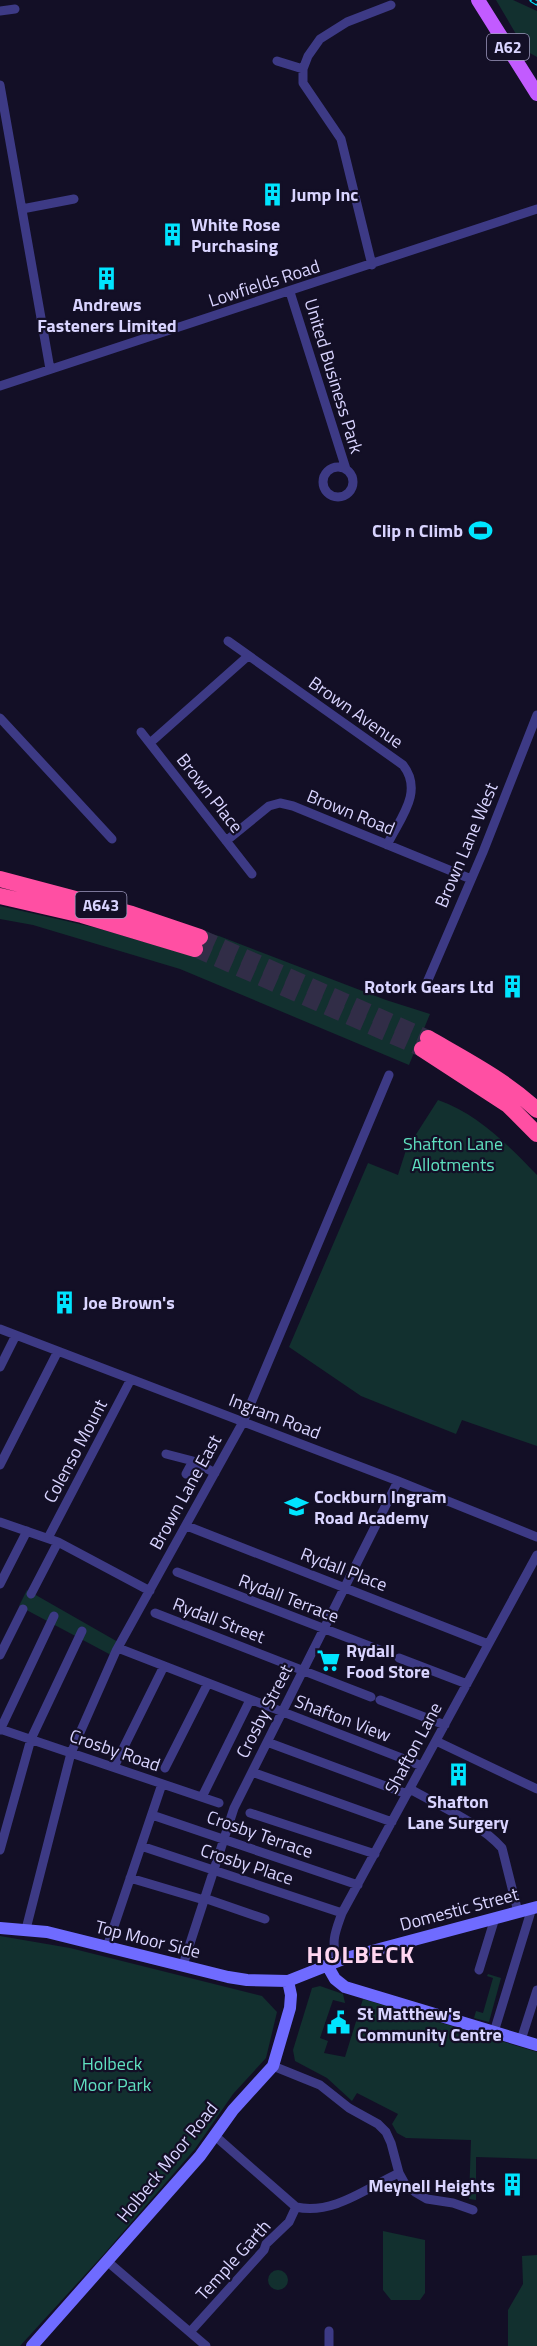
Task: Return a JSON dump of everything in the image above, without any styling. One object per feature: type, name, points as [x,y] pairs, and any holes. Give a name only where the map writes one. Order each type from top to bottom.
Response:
[{"type":"highway","name":"A643","points":[[0,878],[132,914],[197,943],[0,896]]},
{"type":"highway","points":[[537,1110],[491,1074],[425,1044],[508,1105],[537,1134]]},
{"type":"main road","name":"A62","points":[[478,0],[537,94]]},
{"type":"street","points":[[372,265],[340,139],[303,83],[303,69],[308,56],[320,39],[347,22],[391,5]]},
{"type":"street","points":[[0,11],[15,9]]},
{"type":"street","points":[[277,61],[303,69]]},
{"type":"street","points":[[0,85],[50,369]]},
{"type":"street","points":[[22,209],[74,199]]},
{"type":"street","name":"Lowfields Road","points":[[0,386],[537,209]]},
{"type":"street","name":"United Business Park","points":[[290,291],[346,470]]},
{"type":"street","name":"Brown Avenue","points":[[228,641],[403,765],[410,774],[413,785],[411,798],[387,845]]},
{"type":"street","points":[[150,743],[248,656]]},
{"type":"street","name":"Brown Lane West","points":[[425,987],[537,715]]},
{"type":"street","points":[[0,718],[112,839]]},
{"type":"street","name":"Brown Place","points":[[141,732],[252,874]]},
{"type":"street","name":"Brown Road","points":[[226,841],[269,806],[280,803],[293,806],[471,879]]},
{"type":"street","name":"Brown Lane East","points":[[26,1929],[71,1753],[117,1648],[243,1422],[389,1075]]},
{"type":"street","name":"Ingram Road","points":[[0,1329],[398,1481],[537,1537]]},
{"type":"street","points":[[0,1367],[16,1335]]},
{"type":"street","points":[[0,1465],[58,1351]]},
{"type":"street","name":"Colenso Mount","points":[[48,1538],[131,1379]]},
{"type":"street","points":[[166,1454],[193,1461],[215,1473]]},
{"type":"street","points":[[186,1474],[193,1461]]},
{"type":"street","name":"Crosby Street","points":[[183,1965],[234,1808],[398,1481]]},
{"type":"street","points":[[0,1522],[58,1542],[150,1591]]},
{"type":"street","name":"Rydall Place","points":[[187,1526],[488,1644]]},
{"type":"street","points":[[0,1584],[27,1531]]},
{"type":"street","points":[[31,1594],[58,1542]]},
{"type":"street","name":"Shafton Lane","points":[[332,1963],[333,1937],[342,1913],[537,1555]]},
{"type":"street","name":"Rydall Terrace","points":[[177,1572],[467,1684]]},
{"type":"street","points":[[0,1655],[23,1609]]},
{"type":"street","name":"Rydall Street","points":[[154,1613],[444,1725]]},
{"type":"street","points":[[0,1729],[54,1616]]},
{"type":"street","points":[[0,1850],[31,1739],[82,1631]]},
{"type":"street","name":"Shafton View","points":[[117,1648],[422,1766]]},
{"type":"street","points":[[114,1767],[164,1666]]},
{"type":"street","points":[[165,1768],[208,1683]]},
{"type":"street","points":[[202,1797],[250,1700]]},
{"type":"street","name":"Crosby Road","points":[[0,1729],[219,1803]]},
{"type":"street","points":[[436,1741],[537,1789]]},
{"type":"street","points":[[267,1742],[408,1792],[469,1823],[502,1848],[518,1912]]},
{"type":"street","points":[[252,1772],[392,1822]]},
{"type":"street","points":[[107,1947],[162,1784]]},
{"type":"street","points":[[250,1813],[375,1854]]},
{"type":"street","name":"Crosby Terrace","points":[[152,1815],[358,1885]]},
{"type":"street","name":"Crosby Place","points":[[141,1846],[342,1913]]},
{"type":"street","points":[[130,1878],[265,1919]]},
{"type":"street","points":[[494,2032],[535,1907]]},
{"type":"street","name":"Domestic Street","points":[[288,1981],[332,1963],[535,1907]]},
{"type":"street","points":[[479,1970],[495,1918]]},
{"type":"street","name":"Top Moor Side","points":[[0,1928],[26,1929],[247,1980],[288,1981]]},
{"type":"street","points":[[332,1963],[334,1979],[345,1987],[537,2044]]},
{"type":"street","name":"Holbeck Moor Road","points":[[32,2346],[200,2156],[233,2110],[273,2066],[290,2008],[291,1995],[288,1981]]},
{"type":"street","points":[[521,2040],[537,1990]]},
{"type":"street","points":[[273,2066],[285,2073],[320,2085],[349,2108],[378,2124],[386,2132],[391,2143],[399,2173],[405,2184],[427,2199],[453,2203],[472,2210]]},
{"type":"street","points":[[214,2135],[296,2206],[314,2209],[332,2206],[399,2173]]},
{"type":"street","name":"Temple Garth","points":[[189,2346],[193,2335],[264,2250],[266,2244],[289,2222],[296,2206]]},
{"type":"street","points":[[108,2262],[206,2346]]},
{"type":"street","points":[[329,2331],[329,2346]]},
{"type":"green space","points":[[496,0],[513,0],[537,11],[537,57],[526,51]]},
{"type":"green space","points":[[0,906],[97,928],[192,956],[205,932],[386,1000],[430,1014],[409,1065],[180,969],[33,925],[0,919]]},
{"type":"green space","name":"Shafton Lane Allotments","points":[[438,1100],[453,1106],[479,1122],[537,1175],[537,1446],[462,1420],[456,1434],[361,1396],[289,1347],[368,1163],[398,1175],[406,1150]]},
{"type":"green space","points":[[27,1590],[118,1642],[111,1655],[19,1606]]},
{"type":"green space","name":"Holbeck Moor Park","points":[[0,1936],[70,1948],[262,1996],[277,2012],[266,2058],[233,2094],[195,2149],[20,2346],[0,2346]]},
{"type":"green space","points":[[488,1974],[501,1978],[489,2022],[474,2018],[476,2011],[483,2013],[493,1978],[487,1976]]},
{"type":"green space","points":[[320,1986],[343,1994],[345,2003],[333,2000],[320,2038],[328,2041],[324,2053],[345,2057],[363,1999],[537,2052],[537,2159],[476,2157],[476,2200],[469,2199],[471,2140],[406,2138],[397,2133],[392,2124],[398,2114],[357,2093],[352,2101],[327,2078],[295,2061],[293,2050],[312,1988]]},
{"type":"green space","points":[[383,2231],[425,2240],[425,2293],[420,2300],[391,2300],[383,2290]]},
{"type":"green space","points":[[537,2255],[537,2346],[508,2346],[508,2310],[523,2284],[522,2256]]},
{"type":"green space","points":[[278,2270],[285,2273],[288,2280],[285,2287],[278,2290],[271,2287],[268,2280],[271,2273]]},
{"type":"tunnel","points":[[200,937],[428,1038]]},
{"type":"tunnel","points":[[195,949],[422,1049]]},
{"type":"railway","points":[[532,0],[537,3]]},
{"type":"place","name":"Jump Inc","points":[[273,194]]},
{"type":"place","name":"White Rose Purchasing","points":[[173,234]]},
{"type":"place","name":"Andrews Fasteners Limited","points":[[107,278]]},
{"type":"place","name":"Clip n Climb","points":[[481,530]]},
{"type":"place","name":"Rotork Gears Ltd","points":[[512,986]]},
{"type":"place","name":"Joe Brown's","points":[[65,1302]]},
{"type":"place","name":"Cockburn Ingram Road Academy","points":[[296,1506]]},
{"type":"place","name":"Rydall Food Store","points":[[328,1660]]},
{"type":"place","name":"Shafton Lane Surgery","points":[[458,1775]]},
{"type":"place","name":"St Matthew's Community Centre","points":[[339,2023]]},
{"type":"place","name":"Meynell Heights","points":[[513,2185]]},
{"type":"district","name":"HOLBECK","points":[[361,1954]]}]
